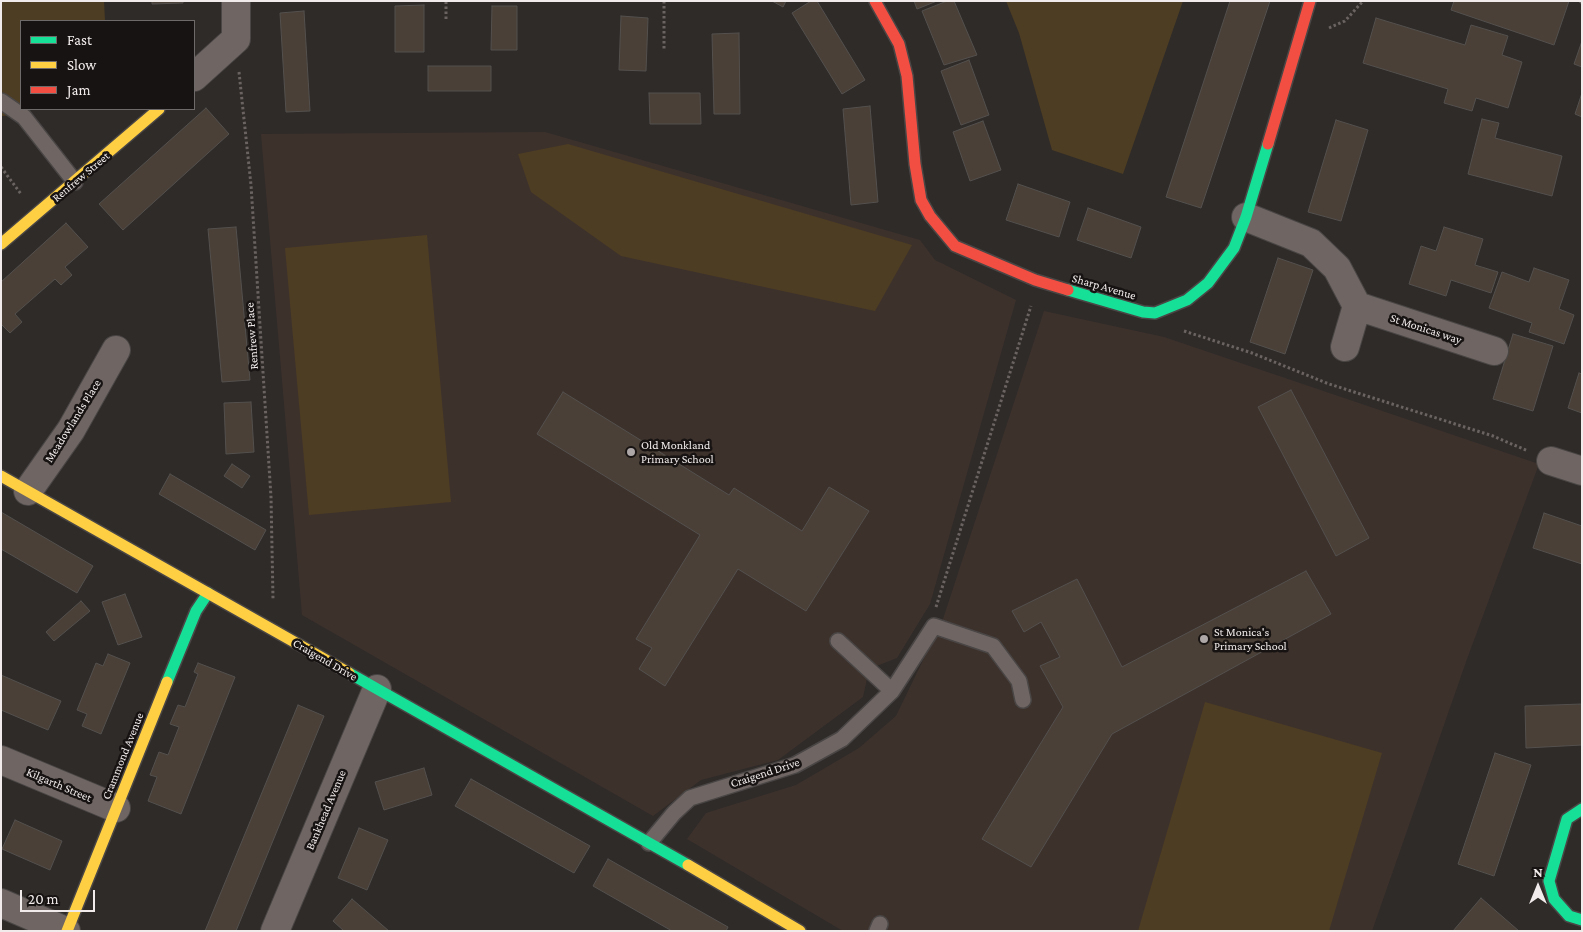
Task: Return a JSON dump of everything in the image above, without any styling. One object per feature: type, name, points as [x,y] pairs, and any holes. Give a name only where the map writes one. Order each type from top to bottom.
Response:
[{"type":"street","points":[[195,76],[236,39],[236,1]]},
{"type":"street","name":"Sharp Avenue","points":[[875,1],[898,44],[907,76],[915,164],[921,200],[930,216],[955,246],[1035,280],[1143,312],[1154,313],[1187,300],[1208,283],[1234,248],[1246,217],[1310,1]]},
{"type":"street","name":"Renfrew Street","points":[[1,244],[158,110]]},
{"type":"street","points":[[1246,217],[1311,243],[1337,268],[1357,306],[1345,347]]},
{"type":"street","name":"St Monicas way","points":[[1357,306],[1494,351]]},
{"type":"street","name":"Meadowlands Place","points":[[28,491],[71,430],[116,350]]},
{"type":"street","points":[[1551,461],[1582,472]]},
{"type":"street","name":"Craigend Drive","points":[[1,476],[649,843],[800,931]]},
{"type":"street","name":"Crammond Avenue","points":[[67,931],[196,611],[208,593]]},
{"type":"street","name":"Bankhead Avenue","points":[[275,931],[377,689]]},
{"type":"street","name":"Kilgarth Street","points":[[1,760],[116,808]]},
{"type":"street","points":[[1582,809],[1567,819],[1550,881],[1554,899],[1569,916],[1582,920]]},
{"type":"street","points":[[1,903],[67,931]]},
{"type":"lane","points":[[1,101],[24,117],[75,182]]},
{"type":"lane","points":[[934,626],[993,646],[1020,681],[1024,700]]},
{"type":"lane","name":"Craigend Drive","points":[[649,843],[674,813],[690,798],[795,766],[842,739],[892,691],[934,626]]},
{"type":"lane","points":[[838,641],[892,691]]},
{"type":"path","points":[[446,1],[446,19]]},
{"type":"path","points":[[664,1],[664,50]]},
{"type":"path","name":"Renfrew Place","points":[[236,39],[251,185],[271,497],[273,598],[278,632]]},
{"type":"path","points":[[1,167],[36,215]]},
{"type":"path","points":[[934,626],[936,607],[1030,307],[1035,280]]},
{"type":"path","points":[[1166,309],[1172,327],[1252,353],[1329,384],[1493,436],[1551,461]]},
{"type":"shaded area","points":[[1,1],[104,1],[105,20],[20,20],[20,110],[16,115],[1,116]]},
{"type":"shaded area","points":[[1006,1],[1183,1],[1123,174],[1052,150],[1019,33]]},
{"type":"shaded area","name":"Old Monkland Primary School","points":[[545,132],[920,240],[935,260],[1016,300],[930,604],[897,658],[869,669],[863,697],[778,760],[701,780],[653,816],[302,615],[261,134]]},
{"type":"shaded area","points":[[568,144],[912,245],[875,311],[621,256],[531,192],[518,154]]},
{"type":"shaded area","points":[[427,235],[451,502],[309,515],[285,248]]},
{"type":"shaded area","name":"St Monica's Primary School","points":[[1044,311],[1164,337],[1539,464],[1467,659],[1372,931],[843,931],[687,839],[706,813],[796,785],[859,748],[896,716],[943,619]]},
{"type":"shaded area","points":[[1205,702],[1382,753],[1329,931],[1138,931]]},
{"type":"building","points":[[152,1],[183,1],[183,3],[152,4]]},
{"type":"building","points":[[772,1],[786,1],[783,7]]},
{"type":"building","points":[[811,1],[817,1],[865,80],[842,94],[792,13]]},
{"type":"building","points":[[914,1],[937,1],[917,9]]},
{"type":"building","points":[[947,1],[954,1],[977,55],[944,65],[922,11]]},
{"type":"building","points":[[1230,1],[1270,1],[1201,208],[1166,197]]},
{"type":"building","points":[[1454,1],[1569,1],[1554,45],[1451,10]]},
{"type":"building","points":[[424,5],[424,52],[395,52],[395,6]]},
{"type":"building","points":[[492,6],[517,6],[517,50],[491,50]]},
{"type":"building","points":[[304,11],[310,111],[286,112],[280,13]]},
{"type":"building","points":[[621,16],[648,18],[646,71],[619,70]]},
{"type":"building","points":[[1376,18],[1465,45],[1471,25],[1508,36],[1502,55],[1522,62],[1508,108],[1476,98],[1472,111],[1444,103],[1448,89],[1363,63]]},
{"type":"building","points":[[739,33],[740,114],[714,114],[712,34]]},
{"type":"building","points":[[1582,41],[1582,67],[1574,64]]},
{"type":"building","points":[[969,60],[989,115],[961,125],[941,71]]},
{"type":"building","points":[[428,66],[491,66],[491,91],[428,91]]},
{"type":"building","points":[[649,93],[700,93],[701,124],[650,124]]},
{"type":"building","points":[[1582,93],[1582,117],[1575,114]]},
{"type":"building","points":[[870,106],[878,202],[851,205],[843,109]]},
{"type":"building","points":[[206,108],[229,134],[123,230],[99,204]]},
{"type":"building","points":[[1482,119],[1499,123],[1495,138],[1562,156],[1552,196],[1468,174]]},
{"type":"building","points":[[1336,120],[1368,130],[1341,221],[1308,212]]},
{"type":"building","points":[[983,121],[1001,170],[970,181],[953,132]]},
{"type":"building","points":[[1018,184],[1070,202],[1059,237],[1006,220]]},
{"type":"building","points":[[1088,208],[1141,227],[1131,258],[1077,240]]},
{"type":"building","points":[[66,223],[88,247],[65,267],[72,275],[61,285],[55,279],[15,314],[22,322],[10,333],[1,324],[1,282]]},
{"type":"building","points":[[236,227],[250,380],[222,382],[208,229]]},
{"type":"building","points":[[1444,227],[1483,239],[1475,265],[1498,272],[1491,293],[1451,280],[1446,296],[1409,284],[1421,246],[1436,251]]},
{"type":"building","points":[[1278,258],[1313,270],[1285,354],[1250,342]]},
{"type":"building","points":[[1534,268],[1569,280],[1559,309],[1574,315],[1564,344],[1529,332],[1532,323],[1489,308],[1502,272],[1529,282]]},
{"type":"building","points":[[1513,334],[1553,346],[1533,411],[1493,399]]},
{"type":"building","points":[[1579,373],[1582,374],[1582,413],[1568,408]]},
{"type":"building","points":[[1291,390],[1369,538],[1336,556],[1258,407]]},
{"type":"building","points":[[563,392],[729,495],[734,488],[802,531],[829,487],[869,511],[806,611],[738,569],[665,686],[639,669],[652,648],[636,639],[700,535],[537,434]]},
{"type":"building","points":[[251,402],[254,452],[226,454],[224,403]]},
{"type":"building","points":[[232,464],[250,476],[242,488],[224,476]]},
{"type":"building","points":[[170,474],[266,530],[255,550],[159,494]]},
{"type":"building","points":[[1,512],[93,566],[77,593],[1,549]]},
{"type":"building","points":[[1544,513],[1582,526],[1582,564],[1533,548]]},
{"type":"building","points":[[1306,571],[1331,614],[1112,734],[1031,867],[982,839],[1063,707],[1040,666],[1060,657],[1041,622],[1024,632],[1012,611],[1077,579],[1122,667]]},
{"type":"building","points":[[125,594],[142,637],[118,645],[102,602]]},
{"type":"building","points":[[81,601],[90,611],[54,641],[46,632]]},
{"type":"building","points":[[108,654],[130,663],[101,734],[82,726],[87,714],[77,710],[96,663],[103,666]]},
{"type":"building","points":[[198,663],[235,677],[181,814],[148,801],[157,777],[150,775],[159,752],[168,755],[179,727],[170,724],[178,705],[185,707],[198,674],[194,672]]},
{"type":"building","points":[[1,675],[61,701],[48,730],[1,710]]},
{"type":"building","points":[[1582,704],[1582,745],[1526,748],[1525,706]]},
{"type":"building","points":[[298,705],[324,716],[236,931],[205,931]]},
{"type":"building","points":[[1495,753],[1531,765],[1494,876],[1458,864]]},
{"type":"building","points":[[424,768],[432,795],[384,810],[375,782]]},
{"type":"building","points":[[471,779],[590,846],[574,873],[455,806]]},
{"type":"building","points":[[15,820],[62,841],[50,870],[2,849]]},
{"type":"building","points":[[359,828],[388,840],[367,890],[338,878]]},
{"type":"building","points":[[608,859],[728,927],[726,931],[672,931],[593,886]]},
{"type":"building","points":[[1481,898],[1519,931],[1453,931]]},
{"type":"building","points":[[352,899],[389,931],[344,931],[333,921]]},
{"type":"traffic: fast","points":[[1068,290],[1143,312],[1155,313],[1187,300],[1208,283],[1234,248],[1246,217],[1268,144]]},
{"type":"traffic: fast","points":[[167,682],[196,611],[208,593]]},
{"type":"traffic: fast","points":[[349,673],[688,865]]},
{"type":"traffic: fast","points":[[1582,809],[1567,819],[1549,881],[1554,899],[1569,916],[1582,920]]},
{"type":"traffic: slow","points":[[1,244],[158,110]]},
{"type":"traffic: slow","points":[[1,476],[349,673]]},
{"type":"traffic: slow","points":[[67,931],[167,682]]},
{"type":"traffic: slow","points":[[688,865],[800,931]]},
{"type":"traffic: jam","points":[[875,1],[899,44],[907,76],[915,164],[921,200],[930,216],[955,246],[1035,280],[1068,290]]},
{"type":"traffic: jam","points":[[1268,144],[1310,1]]},
{"type":"place","name":"Old Monkland Primary School","points":[[631,452]]},
{"type":"place","name":"St Monica's Primary School","points":[[1204,639]]}]
